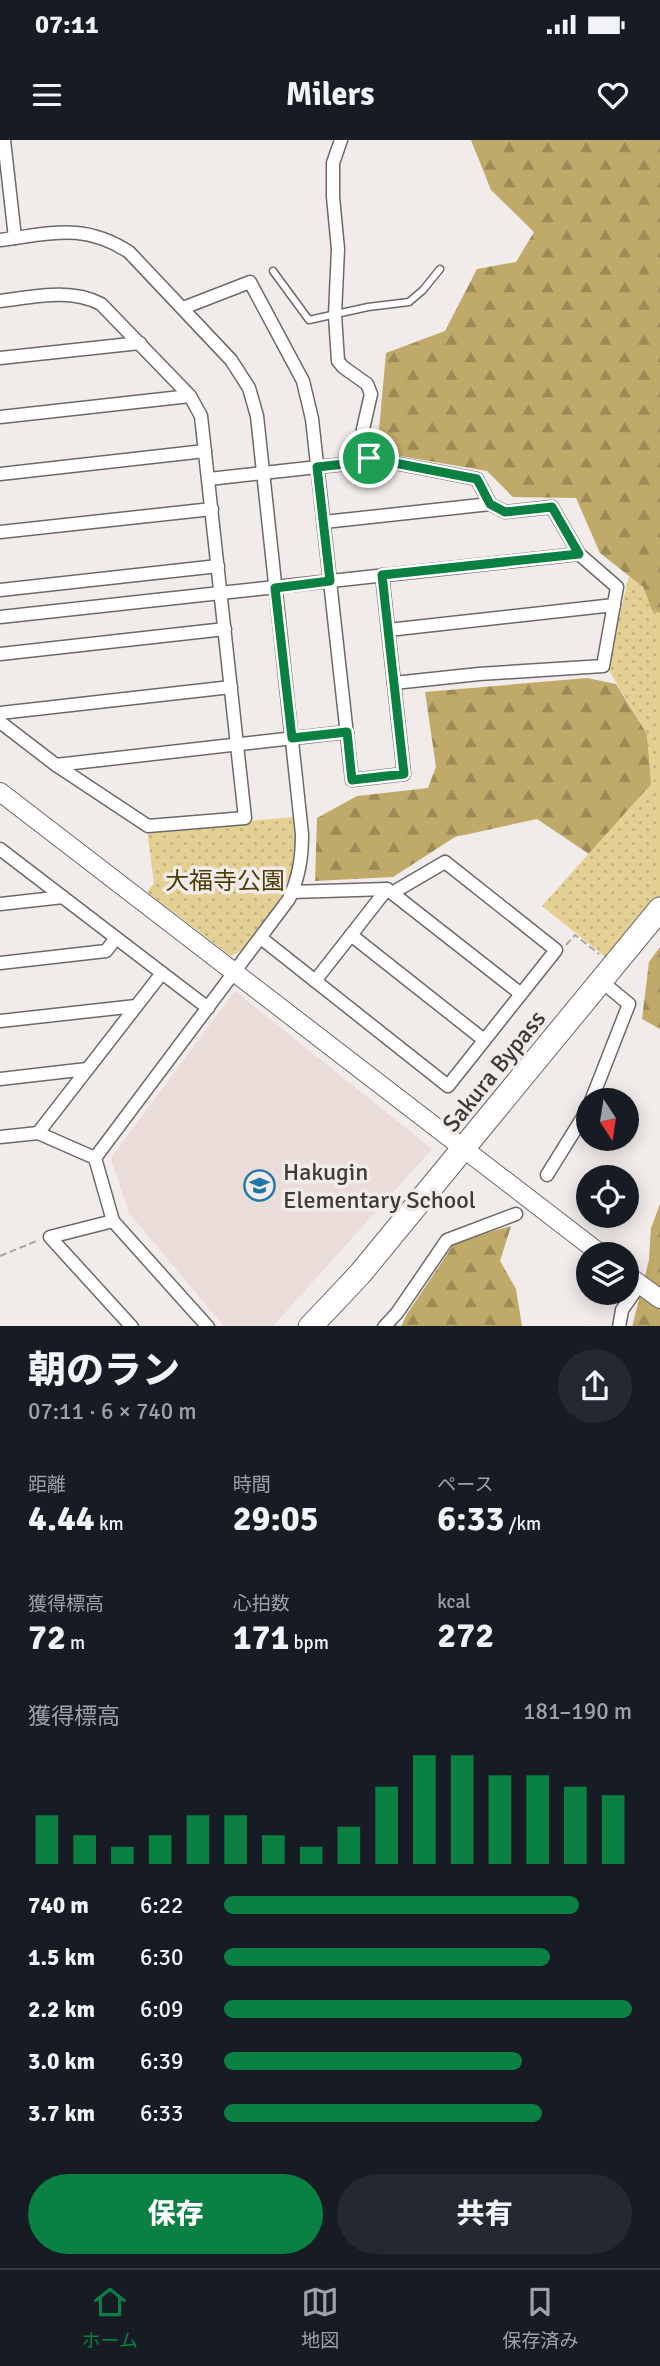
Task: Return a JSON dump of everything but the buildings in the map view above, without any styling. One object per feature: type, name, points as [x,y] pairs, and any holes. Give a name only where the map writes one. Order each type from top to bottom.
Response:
[{"type":"highway","name":"Sakura Bypass","points":[[310,1326],[360,1274],[660,909]]},
{"type":"street","points":[[4,140],[15,238]]},
{"type":"street","points":[[341,140],[333,163],[338,248],[335,315],[338,360],[343,367],[367,384],[371,394],[363,429],[369,458]]},
{"type":"street","points":[[0,240],[72,232],[100,236],[129,252],[221,348],[242,374],[257,416],[302,834],[301,864],[292,892],[261,939],[95,1158]]},
{"type":"street","points":[[183,308],[250,282],[303,381],[309,400],[324,522],[352,780],[404,774],[382,575]]},
{"type":"street","points":[[0,301],[65,294],[90,298],[101,304],[190,396],[201,416],[245,818],[148,826],[56,765],[0,722]]},
{"type":"street","points":[[0,358],[140,343]]},
{"type":"street","points":[[0,417],[190,396]]},
{"type":"street","points":[[0,474],[205,451]]},
{"type":"street","points":[[209,479],[363,462],[369,458],[477,479],[490,504]]},
{"type":"street","points":[[324,522],[490,504],[505,512],[552,507],[579,554],[617,587],[603,666],[394,683]]},
{"type":"street","points":[[0,533],[212,509]]},
{"type":"street","points":[[0,617],[579,554]]},
{"type":"street","points":[[0,590],[218,566]]},
{"type":"street","points":[[388,630],[614,605]]},
{"type":"street","points":[[0,654],[225,629]]},
{"type":"street","points":[[0,713],[232,687]]},
{"type":"street","points":[[56,765],[347,732]]},
{"type":"street","points":[[0,792],[585,1242]]},
{"type":"street","points":[[0,849],[208,1008]]},
{"type":"street","points":[[261,939],[448,1086],[556,950],[445,862],[390,891],[315,981]]},
{"type":"street","points":[[292,892],[390,891],[521,994]]},
{"type":"street","points":[[0,904],[63,897]]},
{"type":"street","points":[[351,935],[484,1040]]},
{"type":"street","points":[[0,963],[106,951],[116,938]]},
{"type":"street","points":[[38,1133],[162,973]]},
{"type":"street","points":[[597,1088],[629,1004],[607,973]]},
{"type":"street","points":[[0,1021],[136,1006]]},
{"type":"street","points":[[0,1079],[87,1069]]},
{"type":"street","points":[[547,1175],[576,1128]]},
{"type":"street","points":[[0,1137],[38,1133],[95,1158]]},
{"type":"street","points":[[95,1158],[113,1221],[208,1326]]},
{"type":"street","points":[[384,1326],[397,1320],[447,1240],[516,1214]]},
{"type":"street","points":[[113,1221],[50,1237],[132,1326]]},
{"type":"street","points":[[639,1284],[660,1300]]},
{"type":"street","points":[[619,1326],[624,1305]]},
{"type":"lane","points":[[273,271],[309,320],[368,307],[409,302],[440,269]]},
{"type":"path","points":[[556,950],[565,946],[575,935],[607,973]]},
{"type":"path","points":[[0,1256],[50,1237]]},
{"type":"shaded area","name":"Hakugin Elementary School","points":[[235,991],[432,1149],[273,1326],[224,1326],[129,1213],[111,1158]]},
{"type":"green space","points":[[471,140],[660,140],[660,613],[652,611],[643,587],[600,553],[576,498],[513,497],[487,471],[377,452],[386,353],[445,331],[477,269],[516,262],[534,232],[491,190]]},
{"type":"green space","points":[[629,576],[643,587],[652,611],[660,613],[660,902],[612,962],[542,906],[651,784],[647,734],[607,667]]},
{"type":"green space","points":[[587,678],[616,684],[647,734],[652,786],[589,854],[537,819],[455,837],[393,877],[315,881],[317,818],[357,796],[428,788],[436,767],[425,692]]},
{"type":"green space","name":"大福寺公園","points":[[295,817],[296,851],[286,891],[269,917],[239,952],[231,956],[147,892],[154,883],[147,830]]},
{"type":"green space","points":[[660,947],[660,1029],[642,1019],[649,962]]},
{"type":"green space","points":[[660,1204],[660,1326],[632,1326],[639,1305],[649,1260],[651,1228]]},
{"type":"green space","points":[[511,1226],[500,1261],[516,1289],[522,1326],[401,1326],[456,1241]]},
{"type":"place","name":"Hakugin Elementary School","points":[[260,1186]]},
{"type":"route","points":[[369,458],[477,479],[490,504],[505,512],[552,507],[579,554],[382,575],[404,774],[352,780],[347,732],[292,738],[275,588],[330,581],[317,467],[363,462],[369,458]]}]
